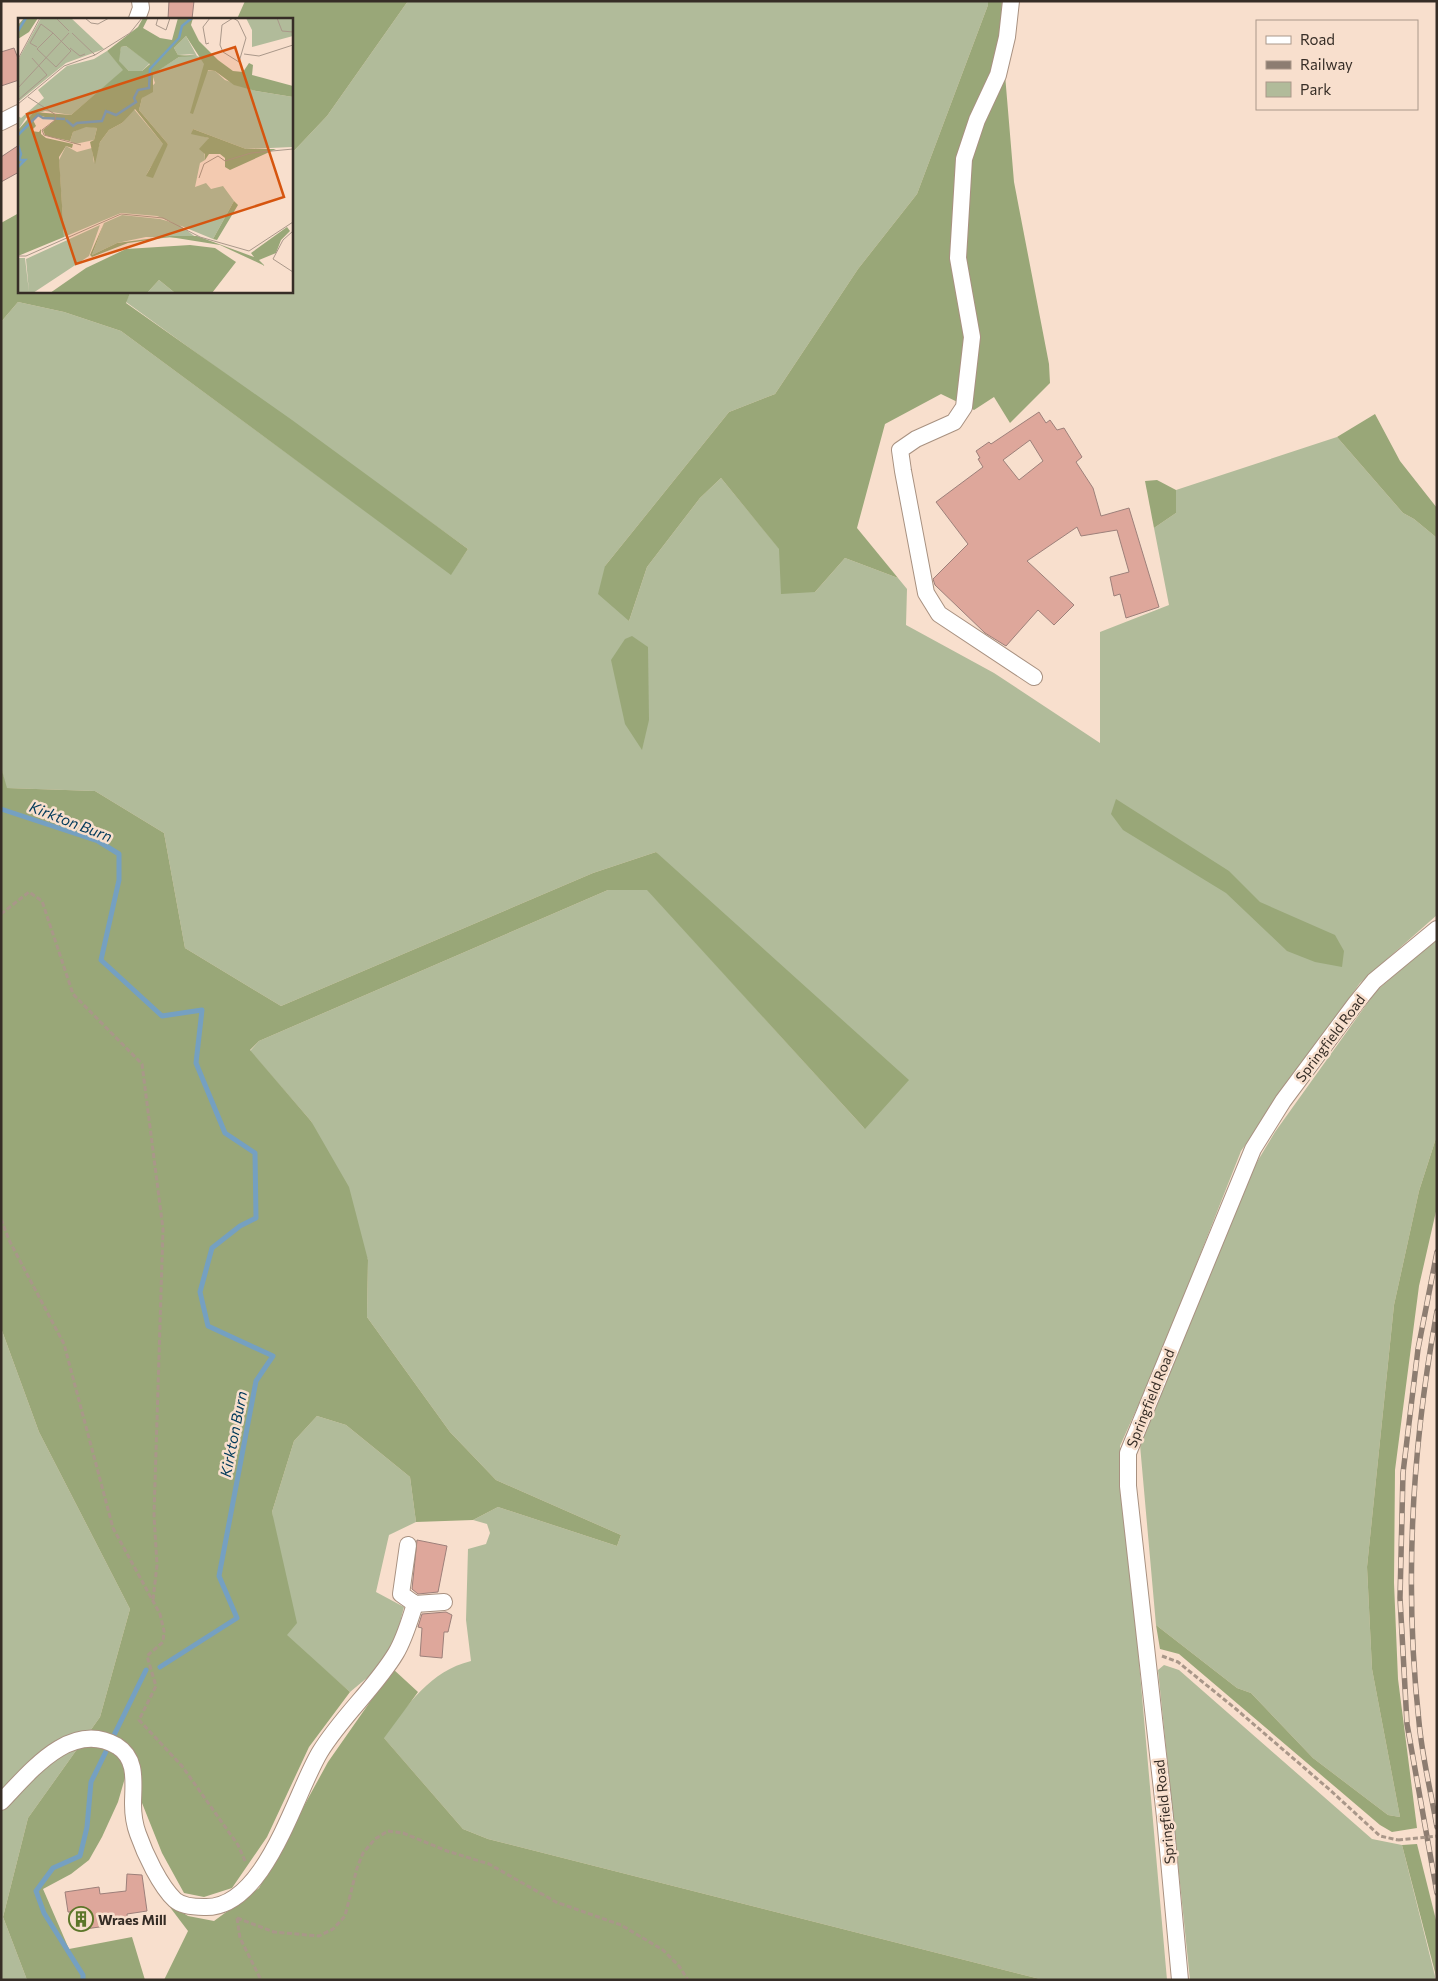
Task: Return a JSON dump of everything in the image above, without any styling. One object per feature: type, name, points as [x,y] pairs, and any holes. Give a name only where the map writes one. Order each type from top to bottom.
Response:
[{"type":"street","points":[[137,18],[141,8],[140,1]]},
{"type":"street","points":[[1010,1],[1007,37],[998,74],[977,120],[964,159],[958,258],[972,337],[964,407],[954,422],[916,439],[900,450],[926,593],[939,614],[1034,677]]},
{"type":"street","points":[[1,122],[18,114]]},
{"type":"street","name":"Springfield Road","points":[[1180,1980],[1165,1817],[1128,1486],[1128,1453],[1254,1149],[1283,1101],[1356,1003],[1374,982],[1437,929]]},
{"type":"street","points":[[408,1545],[401,1594],[415,1604],[444,1602]]},
{"type":"street","points":[[1,1802],[34,1768],[61,1748],[76,1740],[88,1738],[111,1744],[131,1760],[134,1783],[133,1806],[138,1833],[165,1888],[177,1901],[192,1906],[215,1908],[249,1885],[265,1865],[320,1752],[397,1652],[415,1604]]},
{"type":"path","points":[[1,914],[29,892],[42,901],[73,994],[142,1064],[163,1229],[154,1515],[157,1565],[153,1600]]},
{"type":"path","points":[[1,1219],[9,1240],[64,1344],[112,1528],[160,1614],[164,1631],[163,1642],[147,1656],[156,1686],[139,1720],[182,1766],[238,1846],[253,1880]]},
{"type":"path","points":[[1146,1650],[1178,1662],[1236,1709],[1380,1836],[1398,1840],[1437,1836]]},
{"type":"path","points":[[236,1918],[274,1932],[319,1936],[333,1929],[345,1916],[357,1868],[363,1853],[375,1839],[388,1831],[403,1833],[447,1851],[489,1864],[556,1902],[621,1925],[663,1950],[679,1966],[688,1980]]},
{"type":"path","points":[[229,1900],[236,1918],[240,1938],[261,1980]]},
{"type":"green space","points":[[245,1],[408,1],[327,116],[292,153],[292,18],[237,18]]},
{"type":"green space","points":[[408,1],[988,1],[917,194],[858,269],[775,394],[729,412],[605,566],[629,621],[647,567],[700,498],[721,478],[815,592],[845,558],[898,578],[907,589],[906,625],[994,673],[1100,743],[1100,632],[1169,605],[1154,528],[1176,513],[1176,490],[1337,437],[1403,513],[1414,519],[1437,538],[1437,915],[1360,983],[1241,1151],[1159,1359],[1120,1446],[1167,1980],[1044,1980],[488,1839],[463,1829],[383,1737],[411,1702],[432,1681],[456,1666],[471,1661],[466,1620],[468,1549],[486,1544],[490,1533],[487,1524],[473,1520],[498,1507],[617,1546],[621,1535],[496,1480],[450,1432],[367,1317],[368,1260],[311,1121],[250,1051],[259,1041],[608,890],[648,890],[865,1129],[656,852],[593,873],[281,1006],[185,948],[164,833],[95,791],[6,788],[1,767],[1,322],[18,302],[64,312],[121,331],[451,574],[468,549],[126,302],[131,292],[292,292],[292,153],[327,116]]},
{"type":"green space","points":[[988,1],[1002,1],[1001,27],[1014,182],[1049,364],[1050,383],[1010,423],[994,397],[974,410],[941,394],[885,424],[857,528],[898,578],[845,558],[815,592],[781,594],[779,549],[721,478],[700,498],[647,567],[629,621],[598,594],[605,566],[729,412],[775,394],[858,269],[917,194]]},
{"type":"green space","points":[[18,214],[18,292],[131,292],[126,303],[292,420],[468,549],[451,575],[121,331],[64,312],[18,302],[1,322],[1,223]]},
{"type":"green space","points":[[1375,414],[1400,461],[1437,508],[1437,538],[1414,519],[1403,513],[1337,437]]},
{"type":"green space","points":[[1157,480],[1176,490],[1176,513],[1154,528],[1145,481]]},
{"type":"green space","points":[[632,636],[648,647],[649,720],[642,750],[625,724],[611,660],[625,639]]},
{"type":"green space","points":[[1,767],[7,788],[95,791],[164,833],[185,948],[281,1006],[593,873],[656,852],[909,1080],[865,1129],[647,890],[608,890],[259,1041],[250,1050],[311,1121],[349,1187],[368,1260],[367,1317],[450,1432],[496,1480],[621,1535],[617,1546],[498,1507],[473,1520],[416,1522],[410,1477],[346,1425],[317,1416],[294,1441],[272,1512],[297,1623],[287,1635],[350,1692],[309,1747],[267,1837],[232,1888],[204,1897],[184,1893],[162,1853],[142,1803],[133,1750],[118,1802],[89,1860],[71,1874],[43,1889],[69,1949],[132,1937],[145,1980],[27,1980],[3,1917],[28,1818],[100,1717],[130,1609],[39,1432],[1,1328]]},
{"type":"green space","points":[[1116,799],[1229,871],[1260,902],[1335,935],[1344,951],[1342,967],[1315,962],[1287,951],[1226,893],[1123,830],[1111,814]]},
{"type":"green space","points":[[1437,939],[1437,1135],[1419,1191],[1394,1305],[1367,1567],[1372,1669],[1400,1817],[1388,1815],[1313,1758],[1251,1693],[1237,1688],[1156,1625],[1140,1445],[1254,1167],[1275,1132],[1376,991]]},
{"type":"green space","points":[[1437,1135],[1437,1207],[1419,1286],[1395,1470],[1394,1583],[1398,1679],[1417,1828],[1392,1832],[1380,1825],[1179,1654],[1160,1649],[1156,1625],[1237,1688],[1251,1693],[1313,1758],[1388,1815],[1400,1817],[1372,1669],[1367,1567],[1394,1305],[1419,1191]]},
{"type":"green space","points":[[1,1328],[39,1432],[130,1609],[100,1717],[28,1818],[3,1917],[27,1980],[1,1980]]},
{"type":"green space","points":[[317,1416],[346,1425],[410,1477],[416,1522],[389,1535],[376,1592],[404,1607],[393,1649],[386,1662],[350,1692],[286,1636],[272,1512],[294,1441]]},
{"type":"green space","points":[[1164,1665],[1179,1670],[1372,1839],[1402,1845],[1436,1980],[1190,1980],[1158,1670]]},
{"type":"green space","points":[[393,1669],[418,1692],[384,1738],[463,1829],[488,1839],[1044,1980],[164,1980],[188,1931],[166,1902],[188,1916],[214,1921],[259,1888],[328,1762]]},
{"type":"green space","points":[[1417,1844],[1437,1924],[1437,1980],[1402,1845]]},
{"type":"building","points":[[169,1],[194,1],[192,18],[168,18]]},
{"type":"building","points":[[14,48],[18,58],[18,80],[1,86],[1,52]]},
{"type":"building","points":[[18,146],[18,173],[1,182],[1,157]]},
{"type":"building","points":[[1039,412],[1046,423],[1050,420],[1057,430],[1064,428],[1082,457],[1076,462],[1093,488],[1101,516],[1129,508],[1159,607],[1126,618],[1120,594],[1114,596],[1110,577],[1129,572],[1117,530],[1081,536],[1077,527],[1027,561],[1074,605],[1054,625],[1038,610],[1006,646],[985,633],[935,585],[933,579],[968,544],[936,502],[983,467],[976,451],[989,442],[991,444]],"holes":[[[1030,440],[1043,461],[1019,480],[1003,460]]]},
{"type":"building","points":[[417,1540],[447,1546],[438,1592],[418,1594],[412,1589]]},
{"type":"building","points":[[446,1612],[452,1615],[448,1632],[444,1632],[442,1658],[420,1656],[422,1628],[418,1627],[422,1614]]},
{"type":"building","points":[[127,1874],[142,1875],[147,1911],[127,1914],[128,1923],[78,1930],[77,1925],[74,1926],[72,1912],[68,1912],[65,1892],[99,1887],[100,1894],[126,1891]]},
{"type":"waterway","name":"Kirkton Burn","points":[[1,809],[98,841],[119,854],[119,880],[101,960],[162,1016],[202,1010],[196,1063],[225,1133],[255,1153],[256,1218],[240,1226],[212,1248],[200,1292],[208,1326],[273,1356],[256,1381],[219,1576],[237,1618],[160,1667]]},
{"type":"waterway","name":"Kirkton Burn","points":[[83,1980],[83,1975],[44,1913],[36,1891],[53,1868],[80,1856],[87,1827],[91,1782],[146,1670]]},
{"type":"railway","points":[[1437,1252],[1418,1349],[1403,1473],[1400,1598],[1407,1724],[1437,1893]]},
{"type":"railway","points":[[1437,1311],[1428,1362],[1416,1464],[1412,1567],[1414,1671],[1420,1735],[1437,1827]]},
{"type":"place","name":"Wraes Mill","points":[[81,1919]]}]
